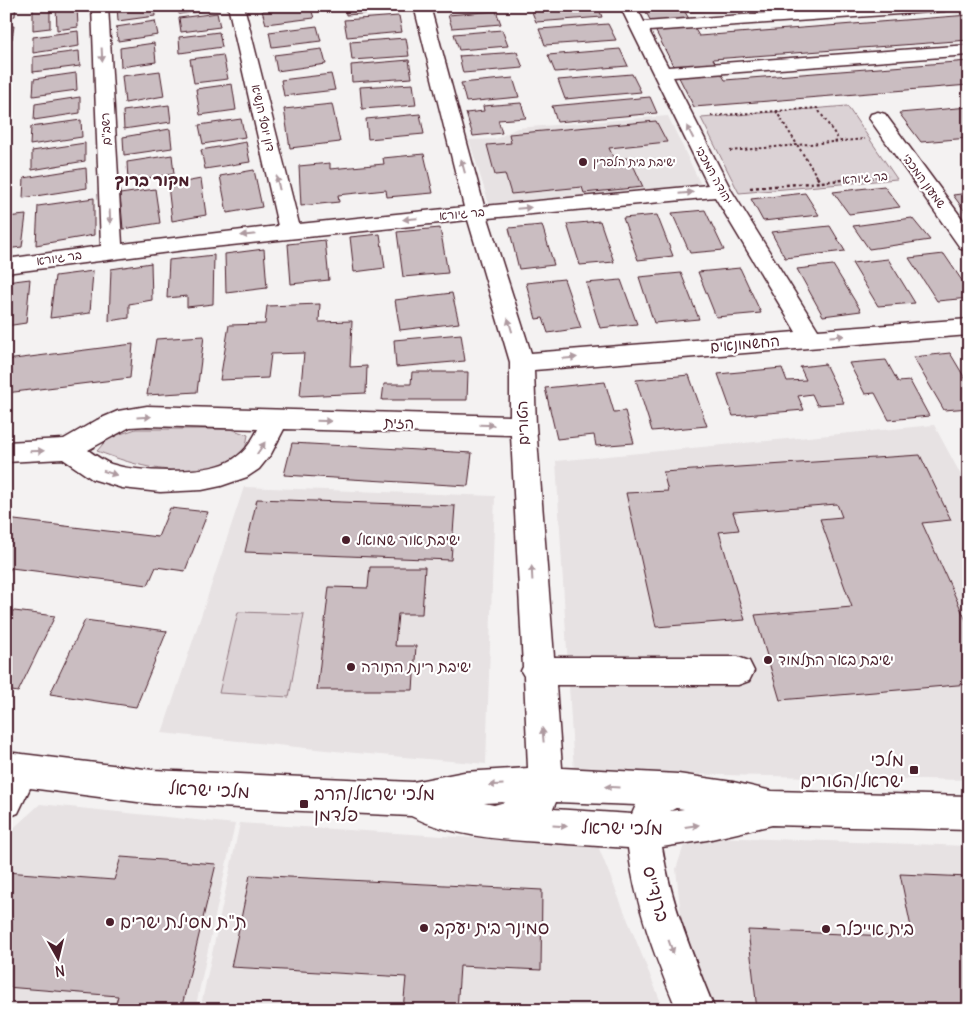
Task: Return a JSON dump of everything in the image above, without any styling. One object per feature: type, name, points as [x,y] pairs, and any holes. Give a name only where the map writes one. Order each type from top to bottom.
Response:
[{"type":"street","name":"רשב\"ם","points":[[100,6],[112,251]]},
{"type":"street","name":"דון יוסף הנשיא","points":[[236,6],[290,231]]},
{"type":"street","name":"הטורים","points":[[422,6],[476,213],[522,362],[523,426],[545,762],[544,784],[541,797],[527,810],[508,819],[494,822]]},
{"type":"street","name":"יהודה המכבי","points":[[628,6],[721,190],[811,338]]},
{"type":"street","points":[[638,27],[944,6]]},
{"type":"street","points":[[661,72],[969,50]]},
{"type":"street","name":"שמעון המכבי","points":[[878,118],[969,244]]},
{"type":"street","name":"בר גיורא","points":[[6,266],[112,251],[290,231],[721,190]]},
{"type":"street","name":"החשמונאים","points":[[522,362],[969,327]]},
{"type":"street","name":"הזית","points":[[6,452],[68,449],[106,427],[127,418],[147,416],[523,426]]},
{"type":"street","points":[[68,449],[106,473],[137,480],[205,480],[230,474],[249,463],[262,449],[276,420]]},
{"type":"street","points":[[538,671],[738,671]]},
{"type":"street","points":[[6,801],[13,771]]},
{"type":"street","name":"מלכי ישראל","points":[[13,771],[153,787],[413,799],[442,791],[476,786],[544,784],[678,791],[745,800],[772,808]]},
{"type":"street","name":"ברנדייס","points":[[678,791],[668,793],[654,802],[647,818],[644,832],[648,870],[654,896],[671,948],[696,1010]]},
{"type":"street","name":"מלכי ישראל","points":[[413,799],[435,810],[464,818],[494,822],[644,832],[707,823],[772,808],[969,813]]},
{"type":"path","points":[[684,119],[817,108],[840,141]]},
{"type":"path","points":[[776,111],[820,182]]},
{"type":"path","points":[[702,153],[892,137]]},
{"type":"path","name":"בר גיורא","points":[[721,190],[918,174]]},
{"type":"shaded area","points":[[847,106],[897,179],[739,193],[701,118]]},
{"type":"shaded area","name":"ישיבת בית הלפרין","points":[[668,116],[701,185],[489,204],[469,140],[496,139],[517,128]]},
{"type":"shaded area","name":"ישיבת באר התלמוד","points":[[934,425],[969,490],[969,537],[964,538],[969,548],[969,780],[574,772],[556,461]]},
{"type":"shaded area","points":[[136,429],[231,429],[248,435],[245,451],[234,458],[222,464],[191,470],[159,469],[143,466],[97,451],[108,438]]},
{"type":"shaded area","points":[[244,487],[495,496],[486,764],[162,733]]},
{"type":"shaded area","points":[[238,612],[304,614],[289,697],[219,693]]},
{"type":"shaded area","name":"ת\"ת מסילת ישרים","points":[[40,804],[235,824],[195,1010],[6,1010],[6,835]]},
{"type":"shaded area","name":"סמינר בית יעקב","points":[[240,823],[598,846],[664,1010],[200,1010]]},
{"type":"shaded area","name":"בית אייכלר","points":[[715,837],[969,846],[969,1010],[714,1010],[687,942],[681,916],[676,869],[684,845]]},
{"type":"building","points":[[6,6],[16,6],[15,16],[6,18]]},
{"type":"building","points":[[33,6],[50,6],[50,28],[33,30]]},
{"type":"building","points":[[56,6],[77,6],[78,27],[57,30]]},
{"type":"building","points":[[117,6],[154,6],[155,16],[118,21]]},
{"type":"building","points":[[177,6],[217,6],[218,9],[179,14]]},
{"type":"building","points":[[310,6],[314,18],[266,24],[262,11]]},
{"type":"building","points":[[345,6],[398,6],[399,11],[346,15]]},
{"type":"building","points":[[598,6],[602,17],[536,22],[530,7]]},
{"type":"building","points":[[643,6],[767,6],[685,12],[699,36],[969,15],[969,40],[713,59],[725,80],[969,61],[969,85],[694,107]]},
{"type":"building","points":[[496,11],[501,24],[452,28],[448,15]]},
{"type":"building","points":[[217,13],[220,27],[181,32],[179,18]]},
{"type":"building","points":[[399,16],[402,32],[347,37],[344,20]]},
{"type":"building","points":[[155,21],[158,35],[118,41],[116,27]]},
{"type":"building","points":[[608,24],[616,40],[545,45],[539,29]]},
{"type":"building","points":[[14,26],[12,39],[6,39],[6,27]]},
{"type":"building","points":[[317,26],[321,41],[272,47],[269,32]]},
{"type":"building","points":[[502,30],[508,46],[459,50],[454,34]]},
{"type":"building","points":[[78,31],[79,46],[33,53],[33,37]]},
{"type":"building","points":[[219,32],[222,47],[180,53],[179,37]]},
{"type":"building","points":[[406,38],[409,56],[352,60],[350,42]]},
{"type":"building","points":[[154,43],[156,62],[121,67],[120,48]]},
{"type":"building","points":[[322,49],[326,64],[277,71],[274,55]]},
{"type":"building","points":[[620,49],[628,66],[555,72],[548,55]]},
{"type":"building","points":[[79,51],[80,66],[33,72],[33,57]]},
{"type":"building","points":[[517,52],[523,68],[463,73],[459,56]]},
{"type":"building","points":[[223,55],[228,79],[194,83],[190,59]]},
{"type":"building","points":[[409,60],[412,78],[352,82],[351,65]]},
{"type":"building","points":[[160,71],[164,96],[125,103],[122,76]]},
{"type":"building","points":[[76,73],[77,90],[33,96],[34,79]]},
{"type":"building","points":[[331,74],[335,90],[284,96],[281,80]]},
{"type":"building","points":[[632,74],[641,92],[565,99],[558,80]]},
{"type":"building","points":[[513,78],[519,97],[466,102],[461,83]]},
{"type":"building","points":[[232,84],[236,110],[200,115],[196,89]]},
{"type":"building","points":[[413,84],[416,105],[362,109],[360,87]]},
{"type":"building","points":[[80,97],[80,113],[34,120],[35,104]]},
{"type":"building","points":[[650,97],[657,113],[557,122],[552,106]]},
{"type":"building","points":[[521,103],[526,118],[498,120],[502,133],[473,136],[466,113],[484,111],[483,106]]},
{"type":"building","points":[[332,104],[340,142],[290,148],[284,109]]},
{"type":"building","points":[[169,105],[171,122],[124,129],[123,111]]},
{"type":"building","points":[[969,107],[969,138],[921,142],[899,113]]},
{"type":"building","points":[[420,114],[424,134],[368,139],[366,119]]},
{"type":"building","points":[[241,119],[245,137],[203,144],[199,125]]},
{"type":"building","points":[[81,120],[82,137],[30,145],[31,127]]},
{"type":"building","points":[[656,121],[667,142],[609,148],[614,159],[630,158],[643,187],[584,193],[582,187],[511,194],[505,174],[495,175],[487,145],[511,143],[509,134]]},
{"type":"building","points":[[170,129],[172,148],[124,155],[123,137]]},
{"type":"building","points":[[246,142],[250,162],[205,169],[201,150]]},
{"type":"building","points":[[85,143],[85,161],[32,170],[32,151]]},
{"type":"building","points":[[424,154],[433,193],[387,197],[386,190],[338,195],[339,202],[301,206],[299,166],[330,163],[330,169],[384,164],[383,158]]},
{"type":"building","points":[[172,155],[174,174],[128,181],[127,162]]},
{"type":"building","points":[[86,168],[87,188],[23,198],[24,178]]},
{"type":"building","points":[[254,170],[262,207],[227,213],[220,176]]},
{"type":"building","points":[[201,179],[206,215],[172,221],[168,185]]},
{"type":"building","points":[[884,186],[900,207],[849,214],[833,192]]},
{"type":"building","points":[[155,189],[160,223],[123,229],[120,194]]},
{"type":"building","points":[[805,193],[819,215],[763,221],[751,199]]},
{"type":"building","points":[[969,193],[969,217],[953,195]]},
{"type":"building","points":[[94,198],[94,235],[36,245],[38,206]]},
{"type":"building","points":[[705,210],[724,250],[690,253],[672,213]]},
{"type":"building","points":[[26,215],[22,247],[6,249],[6,217]]},
{"type":"building","points":[[657,215],[673,256],[638,260],[623,218]]},
{"type":"building","points":[[912,218],[930,240],[869,249],[853,226]]},
{"type":"building","points":[[600,221],[614,262],[580,265],[567,224]]},
{"type":"building","points":[[542,225],[554,265],[519,269],[509,228]]},
{"type":"building","points":[[830,226],[845,251],[785,258],[771,232]]},
{"type":"building","points":[[440,228],[448,273],[403,277],[397,232]]},
{"type":"building","points":[[380,234],[385,268],[354,272],[350,237]]},
{"type":"building","points":[[325,240],[329,280],[291,284],[288,244]]},
{"type":"building","points":[[264,249],[267,288],[226,293],[225,254]]},
{"type":"building","points":[[944,254],[969,291],[969,298],[937,301],[909,258]]},
{"type":"building","points":[[214,255],[213,304],[187,307],[187,296],[167,298],[169,260]]},
{"type":"building","points":[[888,259],[915,303],[878,306],[852,263]]},
{"type":"building","points":[[151,263],[152,300],[129,304],[129,318],[109,321],[111,269]]},
{"type":"building","points":[[833,265],[861,311],[823,316],[797,269]]},
{"type":"building","points":[[740,268],[761,313],[716,317],[698,272]]},
{"type":"building","points":[[93,271],[90,313],[50,318],[55,276]]},
{"type":"building","points":[[681,273],[699,319],[654,323],[639,277]]},
{"type":"building","points":[[30,279],[26,323],[6,326],[6,282]]},
{"type":"building","points":[[564,279],[581,328],[548,333],[543,318],[536,319],[526,283]]},
{"type":"building","points":[[621,280],[637,324],[600,328],[586,283]]},
{"type":"building","points":[[452,293],[459,323],[400,330],[395,300]]},
{"type":"building","points":[[320,304],[319,322],[352,321],[350,367],[367,366],[366,393],[300,396],[304,353],[271,354],[268,378],[220,380],[229,325],[265,324],[267,306]]},
{"type":"building","points":[[461,334],[465,361],[396,367],[394,340]]},
{"type":"building","points":[[204,336],[197,392],[147,395],[156,339]]},
{"type":"building","points":[[133,344],[130,378],[6,393],[6,360]]},
{"type":"building","points":[[950,353],[969,385],[969,408],[944,410],[913,357]]},
{"type":"building","points":[[886,360],[898,382],[910,381],[929,416],[889,420],[875,393],[865,394],[849,363]]},
{"type":"building","points":[[825,364],[844,403],[817,405],[812,394],[798,396],[804,410],[733,416],[718,374],[782,368],[787,381],[806,380],[800,367]]},
{"type":"building","points":[[412,372],[468,372],[467,400],[382,400],[384,384],[411,384]]},
{"type":"building","points":[[689,375],[707,426],[652,431],[636,380]]},
{"type":"building","points":[[605,382],[614,412],[625,411],[634,443],[596,446],[594,435],[557,439],[545,388]]},
{"type":"building","points":[[292,443],[472,453],[468,486],[284,475]]},
{"type":"building","points":[[920,455],[951,520],[922,523],[969,627],[969,684],[780,700],[755,615],[852,607],[820,519],[842,517],[837,504],[733,512],[739,530],[719,532],[745,620],[656,627],[626,493],[668,491],[663,472]]},
{"type":"building","points":[[257,499],[455,506],[451,560],[245,552]]},
{"type":"building","points":[[170,508],[208,512],[185,571],[156,567],[148,585],[11,568],[6,576],[6,519],[158,537]]},
{"type":"building","points":[[370,567],[425,567],[422,614],[398,614],[395,646],[416,646],[413,690],[317,690],[329,587],[368,588]]},
{"type":"building","points":[[6,610],[55,616],[18,692],[6,690]]},
{"type":"building","points":[[85,620],[167,631],[136,707],[50,694]]},
{"type":"building","name":"ת\"ת מסילת ישרים","points":[[121,857],[216,864],[181,1010],[114,1010],[118,996],[6,987],[6,872],[114,880]]},
{"type":"building","points":[[900,874],[969,877],[969,1010],[757,1010],[748,930],[913,937]]},
{"type":"building","points":[[250,875],[542,890],[541,970],[460,966],[457,1010],[403,1010],[406,977],[231,967]]},
{"type":"place","name":"ישיבת בית הלפרין","points":[[583,162]]},
{"type":"place","name":"ישיבת אור שמואל","points":[[346,540]]},
{"type":"place","name":"ישיבת באר התלמוד","points":[[768,660]]},
{"type":"place","name":"ישיבת רינת התורה","points":[[351,667]]},
{"type":"place","name":"מלכי ישראל/הטורים","points":[[914,770]]},
{"type":"place","name":"מלכי ישראל/הרב פלדמן","points":[[304,804]]},
{"type":"place","name":"ת\"ת מסילת ישרים","points":[[110,922]]},
{"type":"place","name":"סמינר בית יעקב","points":[[424,928]]},
{"type":"place","name":"בית אייכלר","points":[[826,929]]},
{"type":"district","name":"מקור ברוך","points":[[152,180]]}]
